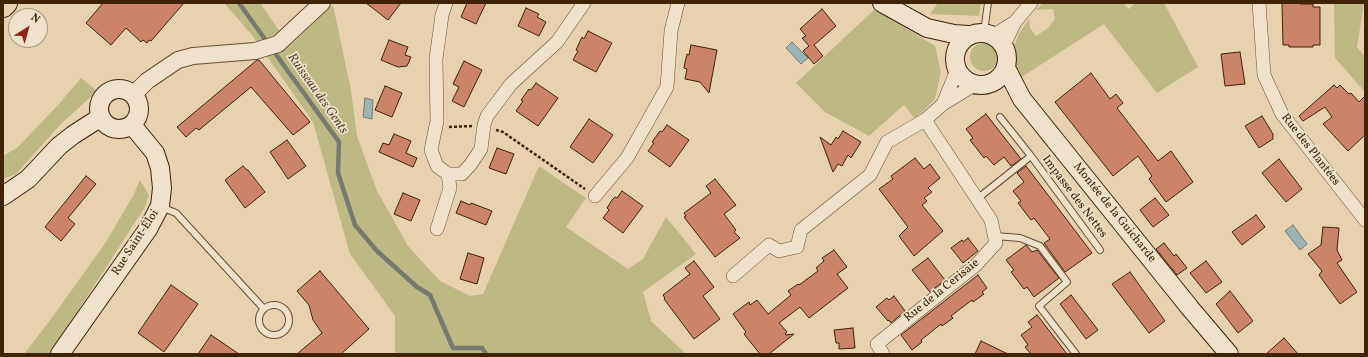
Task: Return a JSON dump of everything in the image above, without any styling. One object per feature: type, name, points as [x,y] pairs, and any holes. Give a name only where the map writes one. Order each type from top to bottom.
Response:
[{"type":"highway","points":[[3,6],[6,3]]},
{"type":"main road","points":[[882,3],[927,28],[954,34],[988,37],[1008,60],[1006,68],[999,79],[993,83],[986,85],[974,85],[965,80],[956,65],[927,28]]},
{"type":"main road","points":[[956,65],[955,53],[962,40],[988,37]]},
{"type":"main road","name":"Montée de la Guicharde","points":[[1006,68],[1022,99],[1185,302],[1229,354]]},
{"type":"main road","points":[[993,83],[1022,99]]},
{"type":"main road","points":[[113,90],[124,90],[133,95],[139,105],[136,121],[127,128],[114,129],[109,127],[100,117],[99,106],[104,96],[113,90]]},
{"type":"main road","points":[[3,196],[28,179],[59,146],[100,117]]},
{"type":"main road","name":"Rue Saint-Éloi","points":[[60,354],[148,229],[160,206],[162,188],[160,168],[155,153],[132,125]]},
{"type":"street","points":[[133,95],[147,81],[178,60],[193,56],[255,51],[271,46],[322,3]]},
{"type":"street","points":[[446,3],[442,15],[436,59],[437,121],[430,150],[437,166],[448,174],[462,174],[471,164],[481,149],[484,125],[487,116],[511,84],[557,42],[584,3]]},
{"type":"street","points":[[595,196],[627,158],[667,87],[671,31],[678,3]]},
{"type":"street","points":[[988,37],[1015,22],[1031,3]]},
{"type":"street","name":"Rue des Plantées","points":[[1259,3],[1264,76],[1282,114],[1365,220]]},
{"type":"street","points":[[943,104],[956,65]]},
{"type":"street","points":[[733,276],[769,245],[779,251],[797,247],[801,230],[870,175],[886,142],[925,120],[943,104],[974,85]]},
{"type":"street","points":[[925,120],[991,220],[995,236]]},
{"type":"street","points":[[437,229],[450,188],[448,174]]},
{"type":"street","name":"Rue de la Cerisaie","points":[[883,354],[877,344],[976,265],[996,243],[995,236]]},
{"type":"lane","points":[[988,3],[988,37]]},
{"type":"lane","name":"Impasse des Nettes","points":[[1000,117],[1031,156],[1100,250]]},
{"type":"lane","points":[[977,199],[1031,156]]},
{"type":"lane","points":[[160,206],[176,214],[264,309]]},
{"type":"lane","points":[[995,236],[1020,238],[1040,246],[1067,282],[1038,306],[1076,354]]},
{"type":"lane","points":[[272,305],[282,306],[285,309],[290,318],[284,331],[275,335],[265,332],[262,328],[260,318],[264,309],[272,305]]},
{"type":"path","points":[[436,127],[484,125],[503,132],[595,196]]},
{"type":"shaded area","points":[[224,3],[260,3],[290,46],[333,5],[351,90],[357,136],[377,191],[408,246],[440,281],[470,296],[483,294],[539,166],[586,198],[566,227],[628,269],[643,259],[666,217],[696,254],[643,292],[651,321],[686,354],[395,354],[395,316],[350,254],[313,122],[252,35]]},
{"type":"shaded area","points":[[938,3],[981,3],[979,16],[930,14]]},
{"type":"shaded area","points":[[1043,3],[1123,3],[1129,9],[1135,3],[1164,3],[1198,67],[1157,93],[1104,24],[1020,78],[1013,73],[1015,64],[1013,52],[1018,35],[1029,19],[1030,28],[1036,36],[1048,28],[1055,19],[1053,9],[1036,10]]},
{"type":"shaded area","points":[[1334,3],[1364,3],[1357,47],[1365,57],[1365,92],[1335,58]]},
{"type":"shaded area","points":[[875,9],[935,46],[941,72],[935,99],[915,119],[904,105],[869,136],[825,112],[796,83]]},
{"type":"shaded area","points":[[984,43],[994,47],[998,57],[994,67],[984,71],[974,67],[970,57],[974,47]]},
{"type":"shaded area","points":[[81,78],[97,91],[59,126],[16,174],[3,179],[3,156],[17,148],[58,105]]},
{"type":"shaded area","points":[[140,180],[149,195],[145,207],[50,354],[24,354],[106,242],[134,194]]},
{"type":"water","points":[[792,42],[808,58],[801,64],[786,48]]},
{"type":"water","points":[[365,98],[373,100],[372,119],[363,117]]},
{"type":"water","points":[[1293,225],[1307,244],[1300,250],[1285,231]]},
{"type":"building","points":[[103,3],[184,3],[151,41],[149,40],[147,43],[143,40],[141,42],[126,28],[111,45],[86,23]]},
{"type":"building","points":[[366,3],[401,3],[388,20]]},
{"type":"building","points":[[467,3],[486,3],[476,24],[461,17]]},
{"type":"building","points":[[1282,3],[1313,4],[1313,7],[1320,7],[1320,45],[1313,45],[1313,47],[1289,47],[1289,45],[1283,45]]},
{"type":"building","points":[[526,8],[539,14],[537,17],[546,22],[539,36],[518,26]]},
{"type":"building","points":[[822,9],[836,26],[814,45],[823,56],[814,64],[803,51],[809,46],[802,38],[806,36],[800,29]]},
{"type":"building","points":[[588,31],[612,43],[596,72],[573,60],[578,51],[576,50],[582,37],[584,39]]},
{"type":"building","points":[[389,40],[408,47],[405,55],[411,57],[407,66],[398,67],[381,60]]},
{"type":"building","points":[[691,45],[717,50],[709,93],[700,82],[685,79],[687,69],[684,68],[685,62],[687,54],[689,55]]},
{"type":"building","points":[[1240,52],[1245,84],[1225,86],[1221,54]]},
{"type":"building","points":[[257,60],[259,60],[310,122],[293,135],[251,87],[199,130],[196,128],[186,137],[177,127]]},
{"type":"building","points":[[464,61],[482,70],[464,107],[452,101],[459,87],[453,84]]},
{"type":"building","points":[[1091,73],[1110,99],[1116,94],[1123,103],[1117,108],[1158,161],[1171,151],[1193,182],[1166,202],[1149,179],[1152,176],[1138,156],[1113,176],[1055,102]]},
{"type":"building","points":[[536,83],[558,98],[538,126],[516,111],[523,101],[521,100],[529,89],[531,90]]},
{"type":"building","points":[[1334,85],[1337,88],[1340,85],[1349,94],[1351,93],[1359,102],[1365,96],[1365,135],[1348,151],[1323,124],[1332,117],[1325,107],[1303,121],[1299,116]]},
{"type":"building","points":[[385,86],[402,93],[392,117],[375,110]]},
{"type":"building","points":[[986,114],[1021,159],[1011,166],[1004,157],[994,165],[986,156],[984,158],[970,140],[973,138],[966,129]]},
{"type":"building","points":[[1262,116],[1273,134],[1273,139],[1259,148],[1245,126]]},
{"type":"building","points":[[589,119],[613,135],[593,163],[570,147]]},
{"type":"building","points":[[667,125],[689,140],[670,167],[648,151],[654,143],[652,142],[660,131],[662,132]]},
{"type":"building","points":[[843,131],[861,142],[851,158],[848,155],[842,166],[838,164],[833,172],[820,137],[831,145],[836,137],[838,139]]},
{"type":"building","points":[[394,134],[411,141],[406,153],[417,158],[413,167],[379,152],[383,143],[389,145]]},
{"type":"building","points":[[287,140],[306,166],[288,179],[270,152]]},
{"type":"building","points":[[497,148],[514,154],[506,174],[489,168]]},
{"type":"building","points":[[915,158],[924,169],[930,164],[940,178],[928,188],[932,192],[924,198],[927,201],[922,205],[943,231],[914,256],[899,236],[908,227],[879,189],[893,179],[891,176]]},
{"type":"building","points":[[1279,159],[1302,189],[1286,202],[1262,173]]},
{"type":"building","points":[[243,166],[248,170],[265,192],[245,208],[225,180]]},
{"type":"building","points":[[1026,166],[1092,253],[1065,272],[1044,243],[1050,239],[1034,218],[1031,220],[1018,203],[1021,201],[1013,191],[1024,182],[1017,173]]},
{"type":"building","points":[[86,176],[96,184],[68,218],[75,224],[61,241],[45,227]]},
{"type":"building","points":[[715,179],[736,205],[724,214],[736,230],[734,232],[740,238],[715,257],[684,217],[686,216],[684,213],[711,193],[706,186]]},
{"type":"building","points":[[622,191],[643,206],[623,233],[603,218],[609,210],[607,208],[612,200],[615,197],[617,198]]},
{"type":"building","points":[[403,193],[420,200],[411,221],[394,214]]},
{"type":"building","points":[[1155,198],[1169,215],[1153,227],[1140,210]]},
{"type":"building","points":[[461,201],[492,211],[486,225],[456,213]]},
{"type":"building","points":[[1256,215],[1265,227],[1242,245],[1232,232]]},
{"type":"building","points":[[1323,227],[1339,228],[1337,250],[1342,260],[1337,263],[1357,292],[1340,304],[1319,275],[1322,271],[1308,254],[1321,245]]},
{"type":"building","points":[[968,238],[978,251],[963,263],[951,248],[962,240],[963,242]]},
{"type":"building","points":[[1164,243],[1174,256],[1176,254],[1187,268],[1177,275],[1156,249]]},
{"type":"building","points":[[1026,245],[1032,252],[1037,250],[1059,278],[1034,297],[1027,287],[1024,289],[1011,272],[1014,270],[1006,260]]},
{"type":"building","points":[[834,250],[847,267],[837,274],[848,288],[809,318],[800,307],[779,323],[787,332],[785,334],[786,335],[794,334],[769,354],[760,354],[744,334],[746,332],[733,314],[749,302],[750,305],[757,300],[768,314],[791,295],[788,291],[818,271],[816,268],[824,261],[822,258]]},
{"type":"building","points":[[468,253],[484,258],[477,284],[460,279]]},
{"type":"building","points":[[928,258],[945,280],[930,292],[912,270]]},
{"type":"building","points":[[694,261],[714,287],[703,296],[720,319],[694,339],[664,299],[665,298],[663,295],[690,274],[685,268]]},
{"type":"building","points":[[1206,261],[1222,282],[1206,293],[1190,273]]},
{"type":"building","points":[[320,271],[369,329],[341,354],[297,354],[322,333],[313,320],[309,305],[297,291]]},
{"type":"building","points":[[1130,272],[1165,321],[1149,333],[1112,284]]},
{"type":"building","points":[[978,275],[987,288],[982,292],[984,294],[973,302],[972,300],[951,316],[953,318],[942,326],[941,324],[921,340],[922,342],[912,350],[901,335]]},
{"type":"building","points":[[171,285],[198,304],[164,352],[138,333]]},
{"type":"building","points":[[1230,291],[1253,321],[1238,333],[1216,304]]},
{"type":"building","points":[[1071,295],[1098,330],[1086,339],[1060,304]]},
{"type":"building","points":[[894,296],[905,311],[891,323],[876,307],[887,298],[889,300]]},
{"type":"building","points":[[1037,315],[1067,354],[1031,354],[1025,347],[1028,345],[1021,335],[1032,327],[1028,322]]},
{"type":"building","points":[[853,328],[855,348],[839,349],[839,343],[836,343],[834,330]]},
{"type":"building","points":[[211,335],[239,354],[198,354]]},
{"type":"building","points":[[1284,338],[1298,354],[1266,354]]},
{"type":"building","points":[[981,341],[1008,354],[975,354]]},
{"type":"waterway","name":"Ruisseau des Gents","points":[[239,3],[339,142],[338,173],[355,225],[377,251],[417,287],[430,295],[453,348],[482,348],[486,354]]}]
